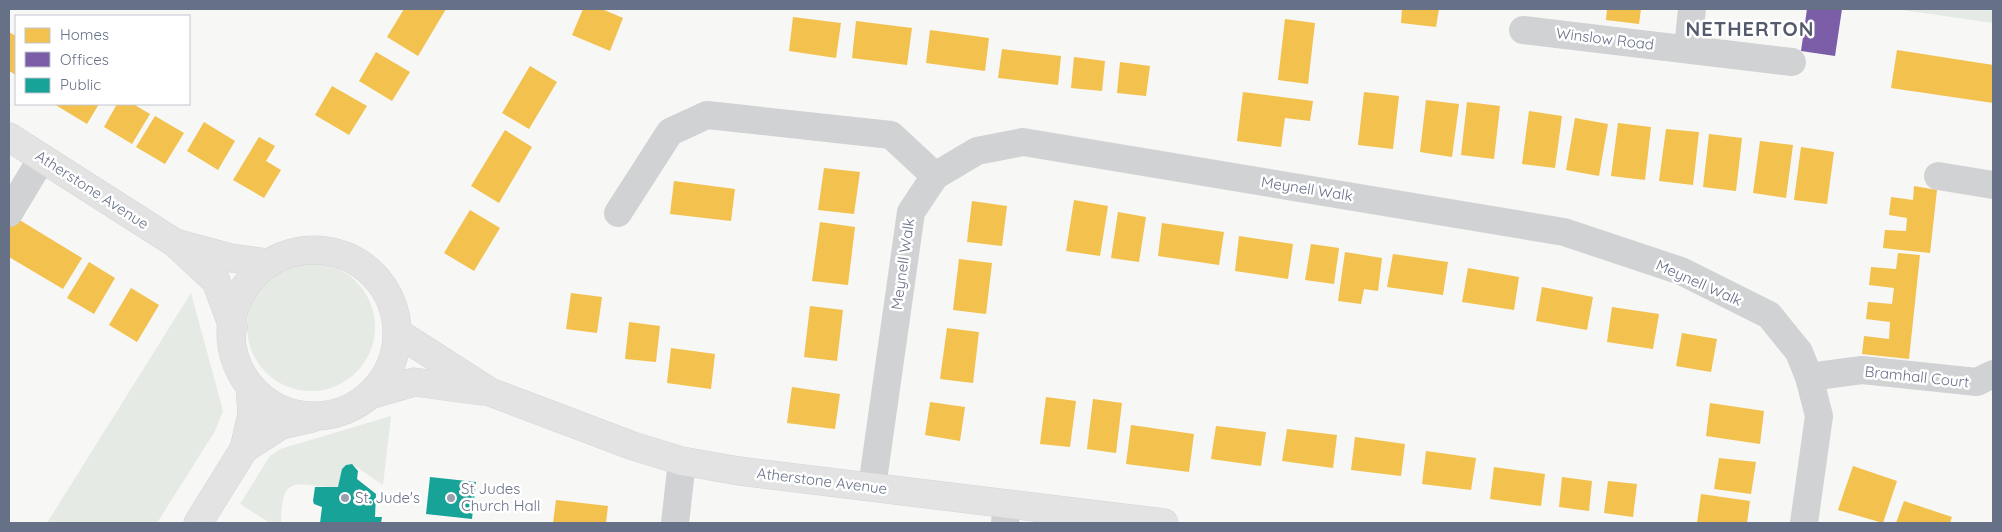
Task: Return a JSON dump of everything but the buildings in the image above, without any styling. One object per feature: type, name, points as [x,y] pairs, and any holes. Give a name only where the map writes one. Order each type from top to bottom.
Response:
[{"type":"street","points":[[1688,49],[1692,9]]},
{"type":"street","name":"Winslow Road","points":[[1523,30],[1792,62]]},
{"type":"street","points":[[618,213],[670,132],[707,114],[891,135],[935,176]]},
{"type":"street","name":"Atherstone Avenue","points":[[9,137],[175,243],[216,281],[233,326]]},
{"type":"street","name":"Meynell Walk","points":[[872,487],[910,212],[935,176],[977,152],[1023,142],[1564,232],[1681,271],[1769,315],[1799,352],[1809,377],[1819,416],[1804,523]]},
{"type":"street","points":[[9,213],[42,158]]},
{"type":"street","points":[[1938,176],[1993,185]]},
{"type":"street","name":"Atherstone Avenue","points":[[175,243],[230,258],[268,263]]},
{"type":"street","points":[[244,449],[281,425],[342,412],[358,404],[372,394],[388,372],[396,352],[398,333],[392,305],[380,282],[362,265],[339,254],[314,250],[289,254],[268,263],[246,285],[234,309],[234,353],[239,369],[250,387],[275,407],[300,415],[321,416]]},
{"type":"street","name":"Atherstone Avenue","points":[[398,333],[490,392],[634,446],[682,461],[739,471],[872,487],[1006,514],[1164,523]]},
{"type":"street","name":"Bramhall Court","points":[[1809,377],[1862,370],[1977,382],[1993,374]]},
{"type":"street","name":"Atherstone Avenue","points":[[372,394],[414,382],[490,392]]},
{"type":"street","points":[[198,523],[244,449],[252,414],[250,387]]},
{"type":"street","points":[[675,523],[682,461]]},
{"type":"shaded area","points":[[1895,9],[1993,9],[1993,23]]},
{"type":"shaded area","points":[[311,263],[335,268],[356,282],[370,303],[375,327],[370,351],[356,372],[335,386],[311,391],[287,386],[266,372],[252,351],[247,327],[252,303],[266,282],[287,268]]},
{"type":"shaded area","points":[[191,293],[223,411],[215,431],[157,523],[47,523]]},
{"type":"shaded area","points":[[391,416],[383,485],[349,464],[342,469],[342,477],[338,487],[302,484],[288,488],[284,495],[281,523],[270,523],[240,504],[270,456],[280,449]]},
{"type":"place","name":"St. Jude's","points":[[345,498]]},
{"type":"place","name":"St Judes Church Hall","points":[[451,498]]},
{"type":"district","name":"NETHERTON","points":[[1750,29]]}]
